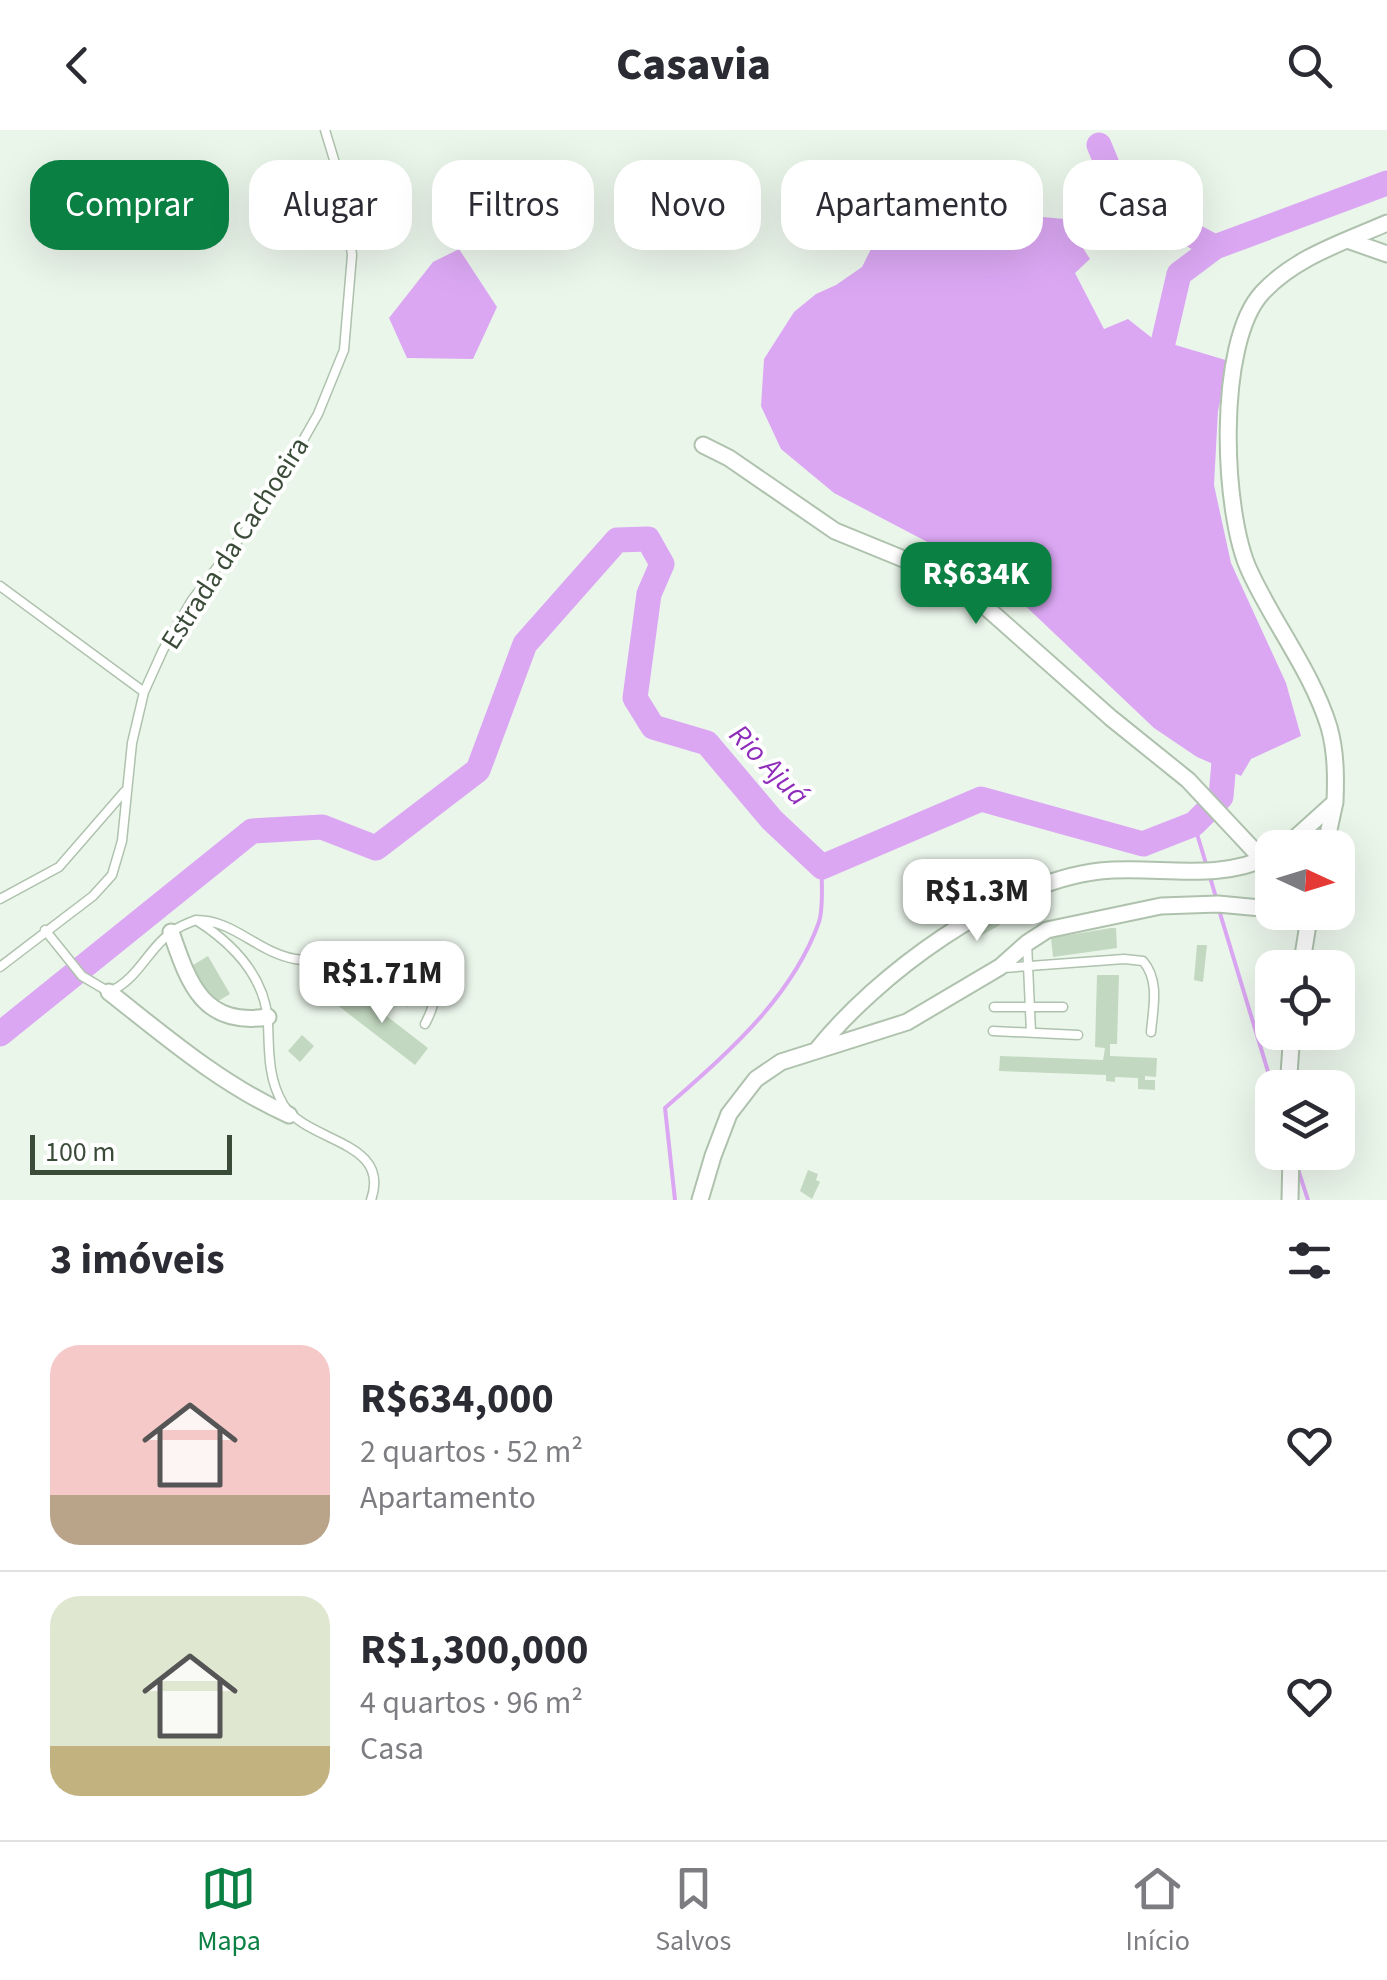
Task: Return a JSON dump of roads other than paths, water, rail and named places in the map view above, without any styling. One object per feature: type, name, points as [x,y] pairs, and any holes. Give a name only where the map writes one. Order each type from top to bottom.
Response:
[{"type":"street","points":[[1329,830],[1336,802],[1336,763],[1328,726],[1248,568],[1232,520],[1229,423],[1244,326],[1259,296],[1297,264],[1387,224]]},
{"type":"street","points":[[1350,240],[1387,254]]},
{"type":"street","points":[[702,446],[729,458],[835,531],[911,561],[971,594],[1111,718],[1188,780],[1255,846]]},
{"type":"street","points":[[1304,830],[1336,802]]},
{"type":"street","points":[[816,1051],[886,978],[942,937],[1056,880],[1101,871],[1190,872],[1233,868],[1255,861]]},
{"type":"street","points":[[700,1200],[729,1114],[756,1079],[781,1062],[908,1022],[1000,968],[1046,930],[1160,906],[1255,907]]},
{"type":"street","points":[[170,932],[190,980],[212,1009],[230,1018],[268,1017]]},
{"type":"street","points":[[108,992],[236,1088],[289,1115]]},
{"type":"street","points":[[1290,1200],[1291,1170]]},
{"type":"lane","name":"Estrada da Cachoeira","points":[[0,967],[94,896],[112,875],[122,841],[125,791],[144,692],[192,600],[269,500],[318,414],[344,350],[352,255],[344,196],[324,130]]},
{"type":"lane","points":[[0,586],[144,692]]},
{"type":"lane","points":[[0,899],[59,866],[125,791]]},
{"type":"lane","points":[[45,930],[82,976],[108,992],[124,986],[137,974],[170,932],[196,920],[214,920],[231,926],[252,944],[293,958],[318,960],[366,946],[388,948],[426,974],[436,992],[425,1024]]},
{"type":"lane","points":[[196,920],[223,937],[247,965],[261,990],[268,1017],[274,1090],[289,1115],[357,1150],[370,1162],[376,1176],[371,1200]]},
{"type":"lane","points":[[1027,943],[1031,1032]]},
{"type":"lane","points":[[1000,968],[1124,959],[1143,962],[1152,972],[1154,986],[1152,1032]]},
{"type":"lane","points":[[994,1006],[1063,1008]]},
{"type":"lane","points":[[993,1030],[1078,1035]]},
{"type":"waterway","points":[[1099,145],[1121,198],[1215,247]]},
{"type":"waterway","points":[[1156,373],[1179,274],[1215,247],[1387,183]]},
{"type":"waterway","name":"Rio Ajuá","points":[[0,1034],[252,831],[322,827],[376,848],[478,770],[525,644],[617,540],[648,539],[662,564],[649,594],[635,698],[653,727],[707,743],[772,820],[822,867],[981,799],[1143,844],[1194,824],[1221,797],[1226,738]]},
{"type":"waterway","points":[[1194,824],[1207,867]]},
{"type":"waterway","points":[[675,1200],[665,1108],[754,1024],[792,977],[819,922],[822,867]]},
{"type":"waterway","points":[[1210,877],[1217,901]]},
{"type":"waterway","points":[[1219,910],[1268,1070]]},
{"type":"waterway","points":[[1298,1170],[1308,1200]]}]
